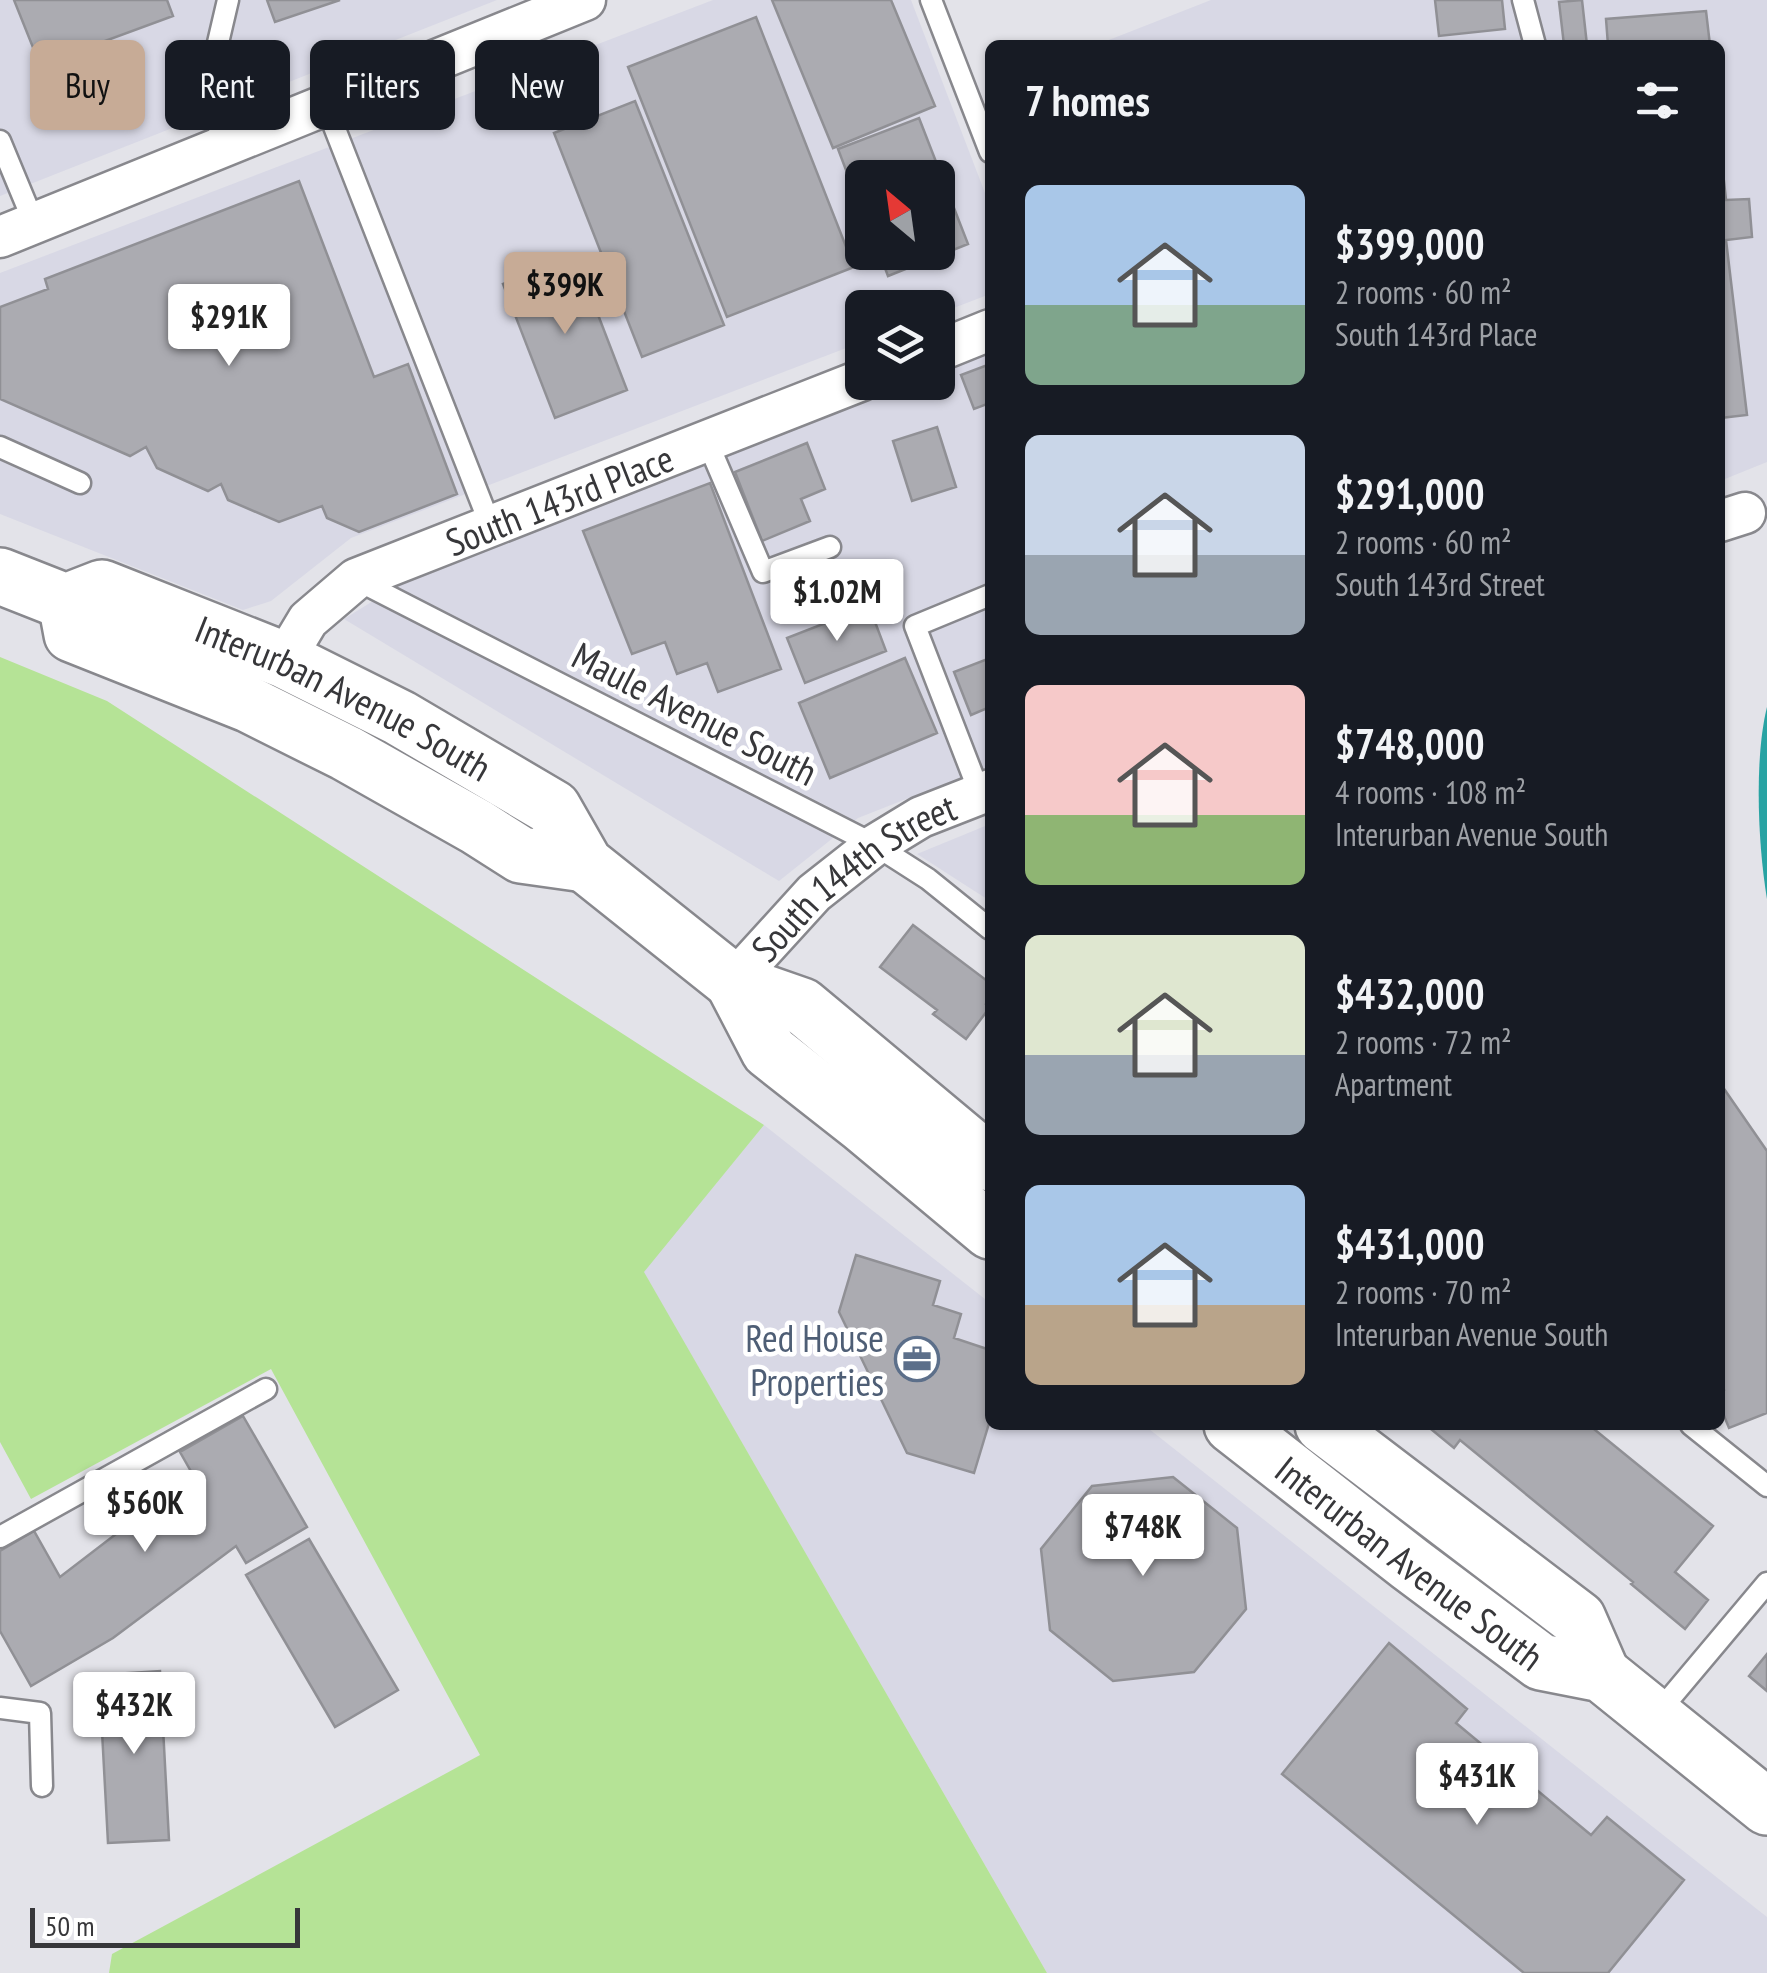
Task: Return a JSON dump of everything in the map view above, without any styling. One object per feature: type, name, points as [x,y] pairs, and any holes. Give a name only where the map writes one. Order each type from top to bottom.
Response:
[{"type":"main road","points":[[0,576],[66,602]]},
{"type":"main road","name":"Interurban Avenue South","points":[[584,864],[521,856],[478,827],[346,753],[248,704],[72,634],[66,602],[102,588],[284,660],[400,718],[553,808],[584,864],[734,982],[802,1006],[985,1158]]},
{"type":"main road","name":"Interurban Avenue South","points":[[734,982],[769,1051],[985,1227]]},
{"type":"main road","name":"Interurban Avenue South","points":[[1238,1430],[1541,1662],[1602,1674]]},
{"type":"main road","name":"Interurban Avenue South","points":[[1331,1430],[1578,1619],[1602,1674],[1767,1806]]},
{"type":"street","points":[[455,50],[563,4]]},
{"type":"street","points":[[17,230],[310,112]]},
{"type":"street","points":[[955,344],[985,332]]},
{"type":"street","name":"South 143rd Place","points":[[284,660],[308,620],[356,579],[845,387]]},
{"type":"street","name":"South 144th Street","points":[[734,982],[814,893],[876,844],[921,816],[985,792]]},
{"type":"lane","points":[[226,146],[206,94],[228,0]]},
{"type":"lane","points":[[931,0],[985,139]]},
{"type":"lane","points":[[1523,0],[1534,40]]},
{"type":"lane","points":[[335,130],[490,527]]},
{"type":"lane","points":[[0,141],[17,230]]},
{"type":"lane","points":[[707,441],[763,572],[830,547]]},
{"type":"lane","points":[[0,447],[80,483]]},
{"type":"lane","name":"Maule Avenue South","points":[[356,579],[876,844],[928,879],[985,926]]},
{"type":"lane","points":[[985,597],[916,626],[985,792]]},
{"type":"lane","points":[[0,1536],[266,1389]]},
{"type":"lane","points":[[1697,1430],[1767,1486]]},
{"type":"lane","points":[[1655,1717],[1767,1583]]},
{"type":"lane","points":[[0,1708],[40,1713],[42,1786]]},
{"type":"shaded area","points":[[0,0],[497,0],[396,40],[310,40],[310,74],[290,82],[290,40],[165,40],[167,130],[0,196]]},
{"type":"shaded area","points":[[713,0],[911,0],[985,193],[985,296],[955,307],[955,290],[845,290],[845,349],[351,538],[271,601],[243,610],[0,514],[0,273],[373,130],[455,130],[455,99],[475,91],[475,130],[599,130],[599,44]]},
{"type":"shaded area","points":[[1211,0],[1767,0],[1767,462],[1725,479],[1725,40],[1109,40]]},
{"type":"shaded area","points":[[985,352],[985,768],[858,818],[779,881],[344,619],[415,575],[864,400],[955,400],[955,364]]},
{"type":"shaded area","points":[[985,826],[985,898],[917,854]]},
{"type":"shaded area","points":[[764,1125],[985,1299],[985,1430],[1150,1430],[1767,1917],[1767,1973],[1047,1973],[643,1271]]},
{"type":"green space","points":[[0,657],[107,701],[764,1125],[644,1272],[1047,1973],[109,1973],[112,1954],[480,1755],[271,1369],[31,1499],[0,1442]]},
{"type":"water","points":[[1767,707],[1767,899],[1759,803],[1760,751]]},
{"type":"building","points":[[14,0],[167,0],[173,16],[108,40],[30,40]]},
{"type":"building","points":[[267,0],[340,0],[275,22]]},
{"type":"building","points":[[772,0],[891,0],[935,106],[833,148]]},
{"type":"building","points":[[1435,0],[1502,0],[1505,29],[1439,36]]},
{"type":"building","points":[[1582,0],[1586,40],[1563,40],[1559,2]]},
{"type":"building","points":[[1706,11],[1709,40],[1608,40],[1606,19]]},
{"type":"building","points":[[756,17],[845,244],[846,270],[727,317],[628,67]]},
{"type":"building","points":[[635,101],[724,325],[642,357],[554,133],[599,130],[599,115]]},
{"type":"building","points":[[919,118],[935,160],[845,160],[845,167],[838,149]]},
{"type":"building","points":[[299,181],[374,377],[408,364],[457,494],[359,532],[327,518],[322,506],[279,522],[228,500],[221,484],[208,491],[157,468],[146,447],[130,456],[0,399],[0,307],[48,289],[45,279]]},
{"type":"building","points":[[1725,191],[1726,200],[1749,199],[1752,237],[1726,240],[1747,415],[1725,417]]},
{"type":"building","points":[[955,211],[968,244],[955,249]]},
{"type":"building","points":[[575,255],[627,390],[555,418],[503,284]]},
{"type":"building","points":[[985,366],[985,405],[974,409],[961,375]]},
{"type":"building","points":[[937,427],[956,487],[912,501],[893,441]]},
{"type":"building","points":[[807,443],[825,489],[801,499],[810,521],[762,541],[735,472]]},
{"type":"building","points":[[710,483],[781,669],[718,692],[707,663],[677,674],[665,642],[632,654],[583,531]]},
{"type":"building","points":[[869,606],[886,651],[805,683],[787,638]]},
{"type":"building","points":[[905,658],[937,733],[830,778],[799,703]]},
{"type":"building","points":[[985,660],[985,709],[971,715],[954,672]]},
{"type":"building","points":[[913,925],[985,979],[985,1014],[966,1039],[933,1014],[937,1010],[880,967]]},
{"type":"building","points":[[1725,1090],[1767,1151],[1767,1413],[1729,1428],[1725,1418]]},
{"type":"building","points":[[856,1255],[940,1281],[933,1305],[961,1314],[954,1338],[985,1348],[987,1430],[974,1473],[907,1453],[839,1312]]},
{"type":"building","points":[[243,1416],[307,1527],[246,1563],[236,1546],[113,1638],[31,1686],[0,1631],[0,1551],[34,1531],[60,1577],[193,1475],[180,1452]]},
{"type":"building","points":[[1432,1430],[1595,1430],[1713,1526],[1675,1572],[1708,1600],[1685,1629],[1460,1440],[1454,1448]]},
{"type":"building","points":[[1173,1477],[1237,1528],[1246,1609],[1194,1672],[1113,1681],[1050,1630],[1041,1549],[1092,1486]]},
{"type":"building","points":[[309,1539],[398,1690],[335,1727],[246,1575]]},
{"type":"building","points":[[1389,1643],[1467,1709],[1456,1723],[1591,1835],[1607,1817],[1684,1880],[1608,1973],[1524,1973],[1282,1774]]},
{"type":"building","points":[[1767,1654],[1767,1691],[1749,1676]]},
{"type":"building","points":[[160,1671],[169,1840],[108,1843],[99,1675]]},
{"type":"place","name":"Red House Properties","points":[[917,1359]]}]
